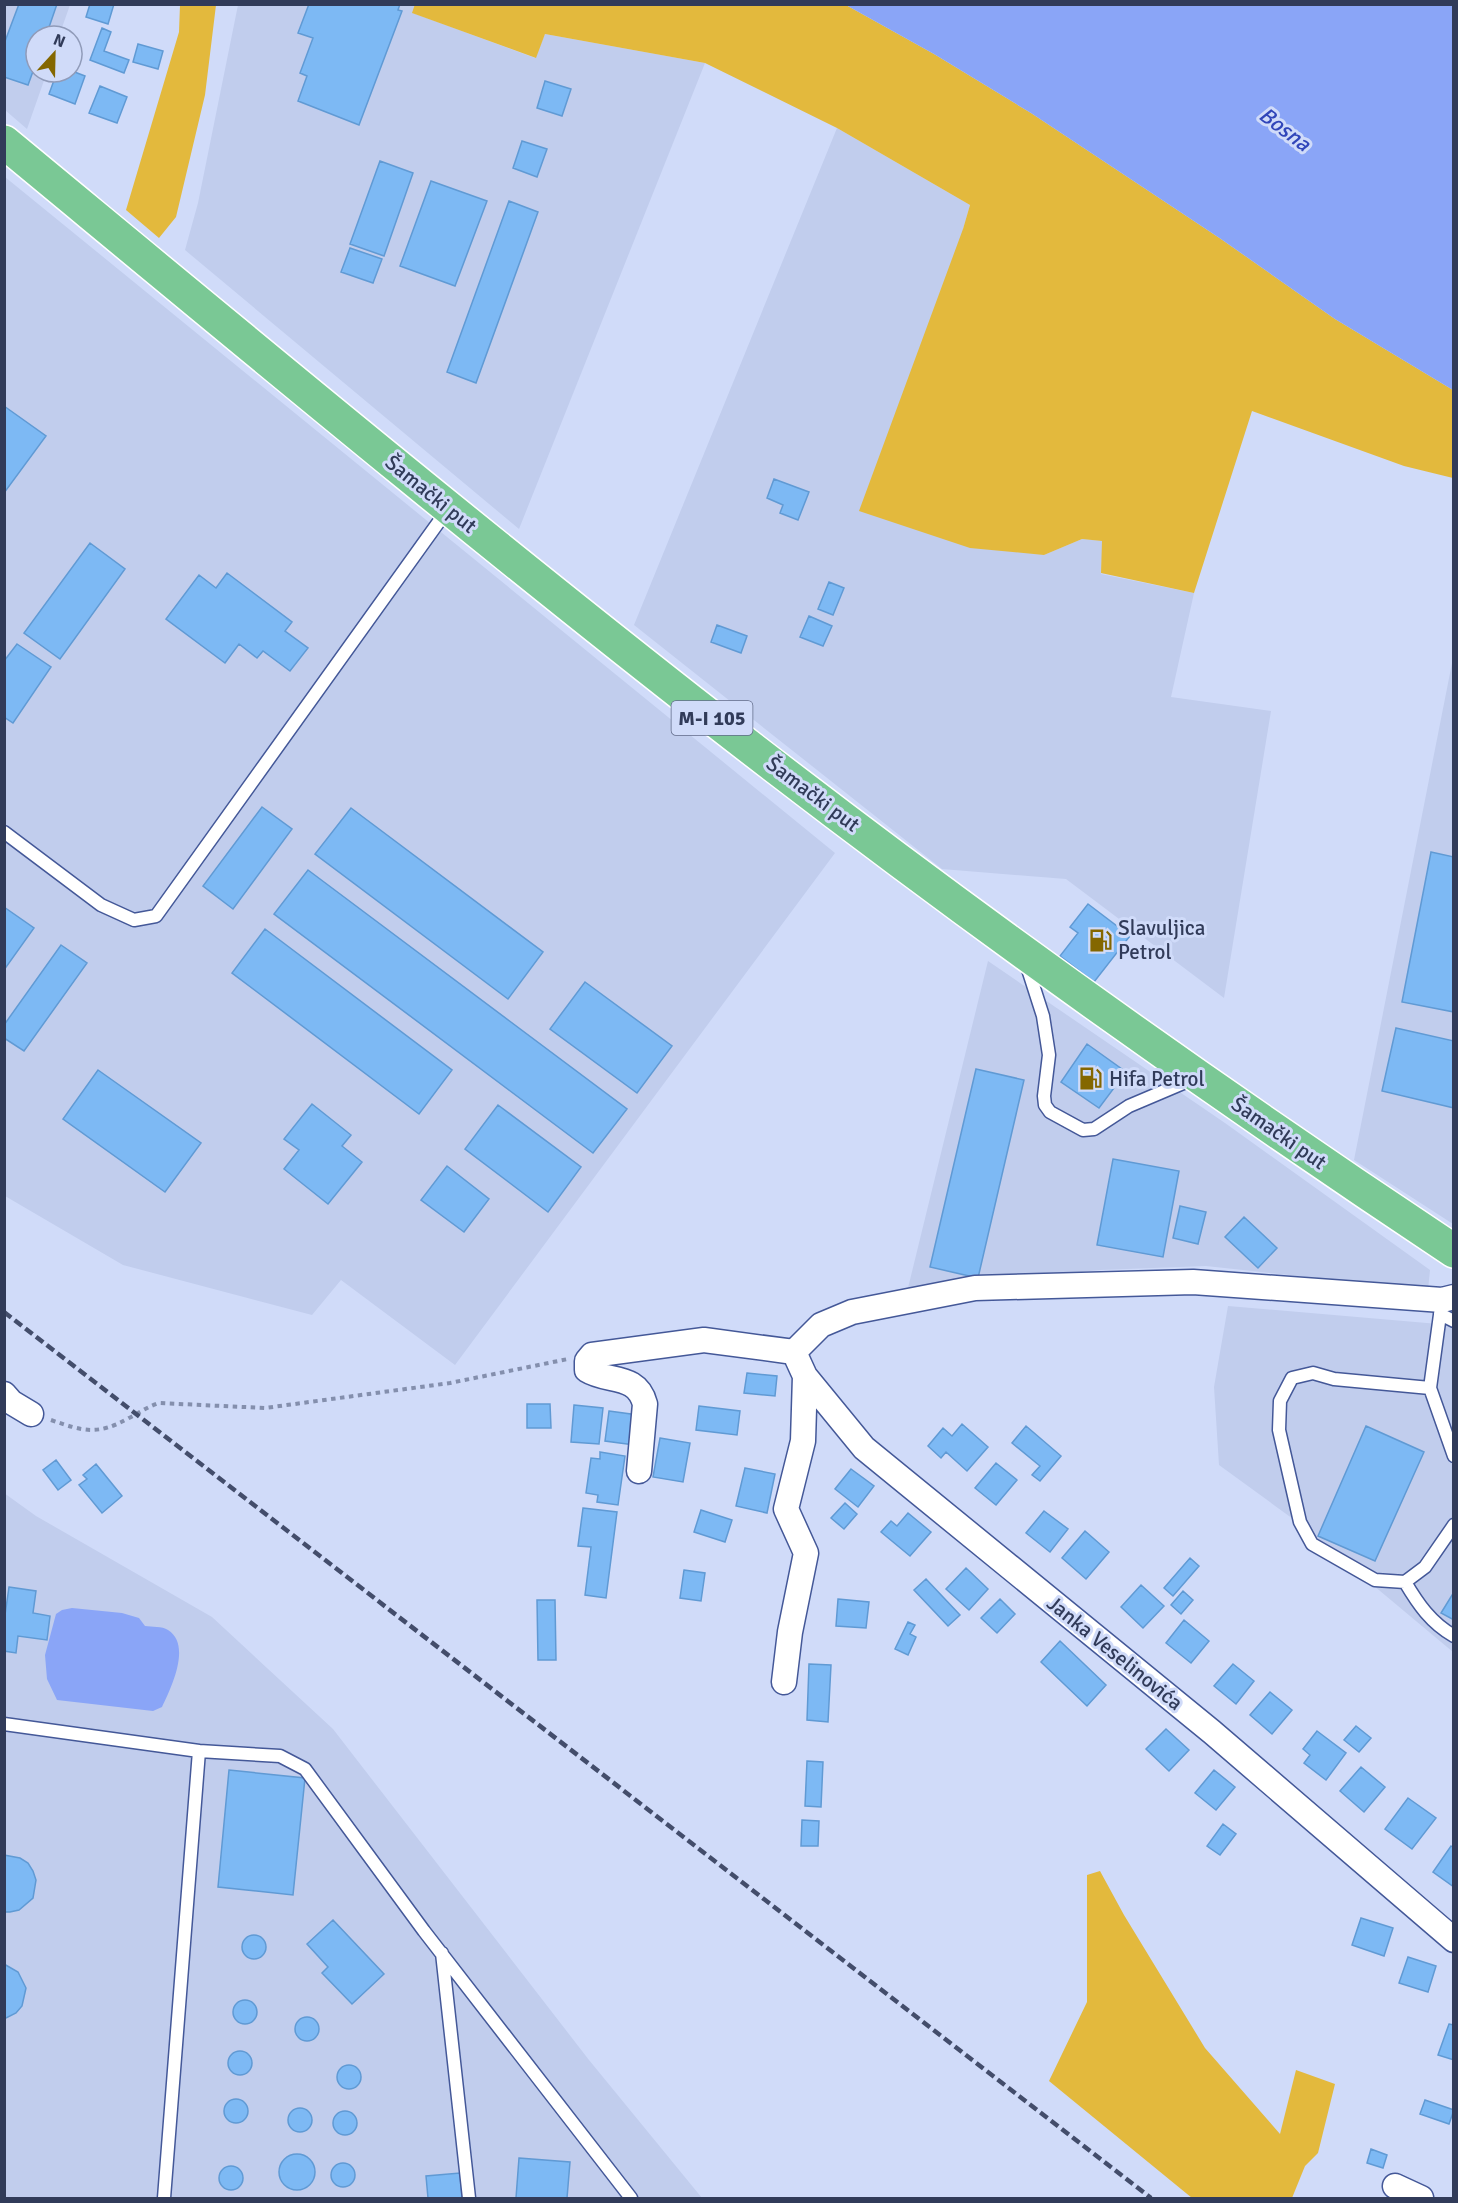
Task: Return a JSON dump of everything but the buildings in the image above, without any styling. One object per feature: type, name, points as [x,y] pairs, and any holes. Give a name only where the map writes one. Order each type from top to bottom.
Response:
[{"type":"main road","name":"Šamački put","points":[[4,142],[448,508],[717,722],[1023,954],[1299,1148],[1454,1251]]},
{"type":"street","points":[[639,1472],[645,1404],[643,1395],[623,1379],[593,1374],[587,1370],[587,1361],[592,1355],[705,1340],[794,1352],[821,1325],[852,1312],[975,1288],[1193,1282],[1447,1308]]},
{"type":"street","name":"Janka Veselinovića","points":[[794,1352],[805,1376],[864,1448],[1212,1732],[1454,1940]]},
{"type":"street","points":[[784,1682],[790,1632],[806,1552],[786,1509],[803,1441],[805,1376]]},
{"type":"street","points":[[4,1394],[11,1402],[31,1414]]},
{"type":"street","points":[[1395,2186],[1421,2199]]},
{"type":"lane","points":[[4,832],[101,905],[134,920],[156,916],[448,508]]},
{"type":"lane","points":[[1023,954],[1043,1016],[1049,1055],[1044,1096],[1045,1105],[1050,1112],[1083,1130],[1094,1129],[1129,1106],[1198,1077]]},
{"type":"lane","points":[[1447,1308],[1430,1388],[1454,1456]]},
{"type":"lane","points":[[1430,1388],[1334,1379],[1313,1373],[1292,1378],[1280,1401],[1281,1442],[1300,1522],[1312,1544],[1375,1580],[1405,1582],[1425,1567],[1454,1525]]},
{"type":"lane","points":[[1405,1582],[1421,1609],[1439,1628],[1454,1636]]},
{"type":"lane","points":[[4,1725],[199,1751],[280,1756],[305,1769],[417,1922],[631,2199]]},
{"type":"lane","points":[[164,2199],[199,1751]]},
{"type":"lane","points":[[442,1952],[469,2199]]},
{"type":"path","points":[[31,1414],[91,1432],[114,1427],[146,1407],[159,1403],[265,1408],[450,1383],[592,1355]]},
{"type":"shaded area","points":[[415,4],[846,5],[934,54],[1031,113],[1221,239],[1335,319],[1453,390],[1453,478],[1404,466],[1252,411],[1194,593],[1101,573],[1102,541],[1082,539],[1044,555],[970,548],[859,511],[970,205],[837,128],[705,63],[545,34],[536,58],[412,13]]},
{"type":"shaded area","points":[[4,5],[70,5],[63,24],[24,24],[24,84],[43,84],[27,129],[5,110]]},
{"type":"shaded area","points":[[180,5],[216,5],[205,95],[176,217],[159,238],[126,210],[179,32]]},
{"type":"shaded area","points":[[238,5],[415,5],[413,13],[535,58],[545,34],[705,63],[519,529],[185,250],[198,203]]},
{"type":"shaded area","points":[[837,128],[970,205],[963,229],[1044,555],[1082,539],[1103,541],[1101,574],[1194,593],[1171,697],[1271,711],[1224,998],[1066,879],[942,869],[634,625]]},
{"type":"shaded area","points":[[5,177],[835,853],[455,1365],[341,1280],[312,1315],[123,1265],[5,1196]]},
{"type":"shaded area","points":[[1453,658],[1453,1224],[1354,1160]]},
{"type":"shaded area","points":[[988,961],[1225,1123],[1430,1270],[1428,1290],[1206,1266],[1100,1270],[908,1288]]},
{"type":"shaded area","points":[[1228,1306],[1450,1325],[1453,1323],[1453,1652],[1300,1524],[1219,1465],[1214,1387]]},
{"type":"shaded area","points":[[4,1493],[36,1516],[212,1617],[333,1729],[589,2060],[702,2198],[5,2198]]},
{"type":"shaded area","points":[[1100,1871],[1124,1915],[1205,2048],[1280,2134],[1296,2070],[1335,2084],[1318,2153],[1305,2166],[1292,2198],[1192,2198],[1049,2081],[1087,2002],[1087,1875]]},
{"type":"water","name":"Bosna","points":[[846,5],[1453,5],[1453,390],[1335,319],[1221,239],[1031,113],[934,54]]},
{"type":"water","points":[[72,1608],[122,1613],[139,1618],[145,1626],[166,1629],[175,1637],[179,1656],[177,1667],[162,1707],[153,1711],[57,1700],[47,1679],[45,1655],[56,1614]]},
{"type":"railway","points":[[4,1312],[1151,2198]]},
{"type":"place","name":"Slavuljica Petrol","points":[[1100,940]]},
{"type":"place","name":"Hifa Petrol","points":[[1091,1079]]}]
